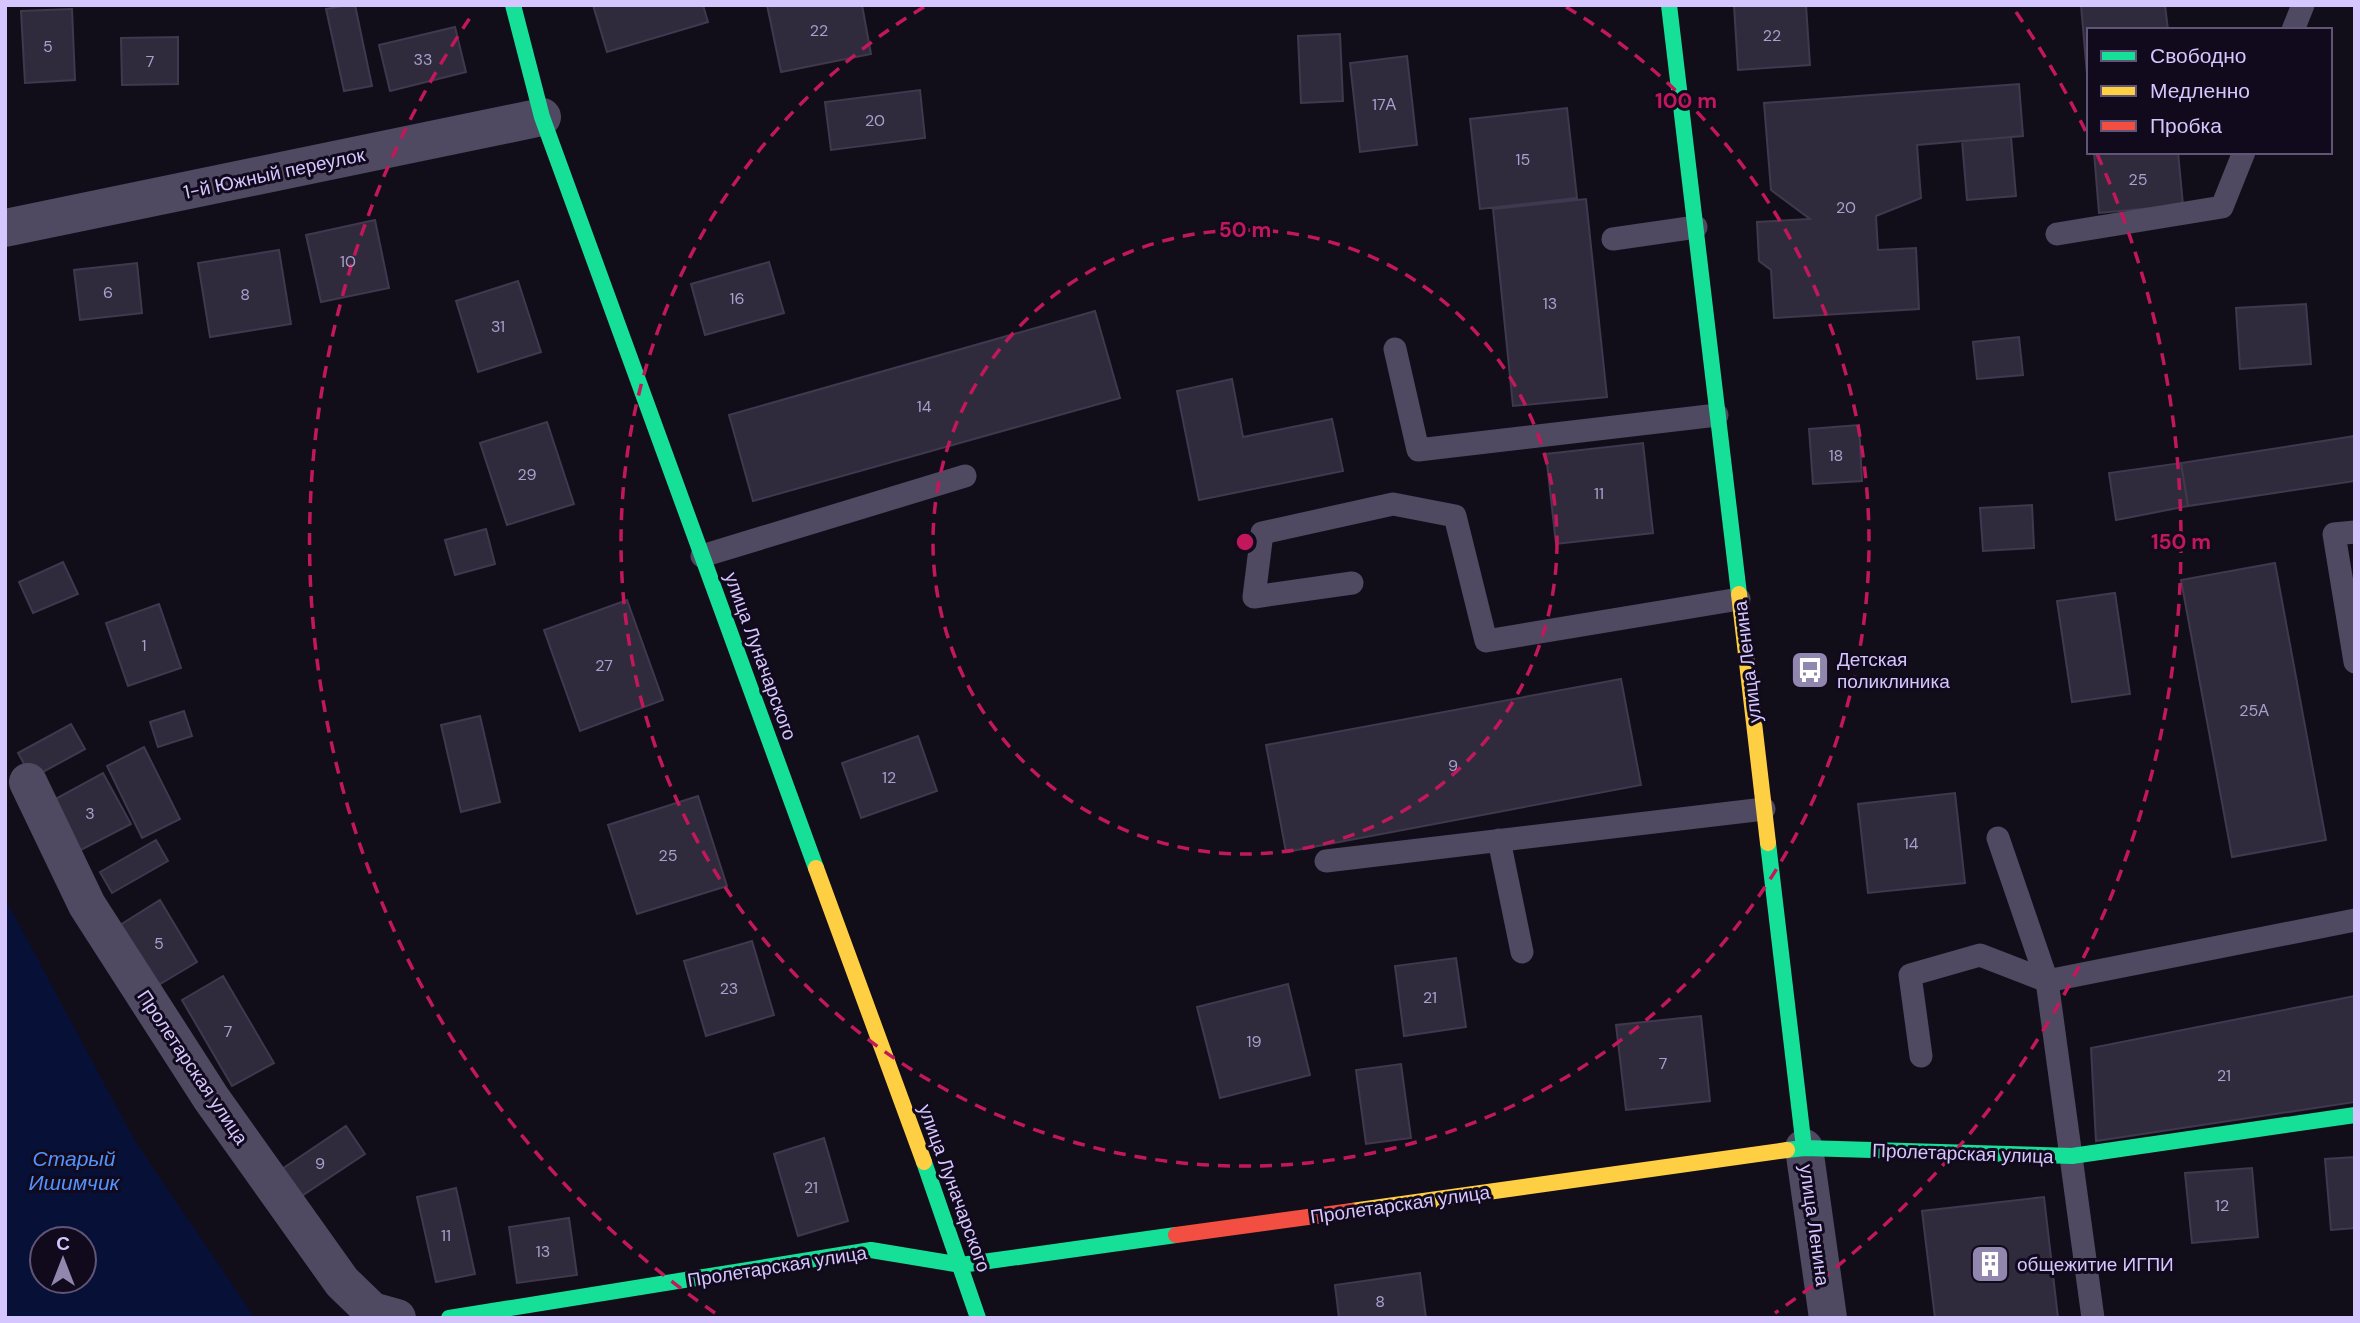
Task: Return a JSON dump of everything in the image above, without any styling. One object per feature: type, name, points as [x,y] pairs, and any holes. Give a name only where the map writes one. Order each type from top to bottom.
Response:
[{"type":"street","name":"улица Луначарского","points":[[513,5],[542,117],[961,1265],[978,1318]]},
{"type":"street","name":"улица Ленина","points":[[1669,5],[1804,1148],[1828,1318]]},
{"type":"street","name":"1-й Южный переулок","points":[[5,228],[542,117]]},
{"type":"street","name":"Пролетарская улица","points":[[28,782],[87,905],[211,1098],[342,1282],[372,1311],[397,1318]]},
{"type":"street","name":"Пролетарская улица","points":[[449,1318],[871,1250],[961,1265],[1804,1148],[2072,1156],[2355,1115]]},
{"type":"lane","points":[[2294,28],[2303,5]]},
{"type":"lane","points":[[2057,234],[2222,207],[2243,154]]},
{"type":"lane","points":[[1613,239],[1696,227]]},
{"type":"lane","points":[[1395,349],[1418,450],[1717,415]]},
{"type":"lane","points":[[702,556],[965,476]]},
{"type":"lane","points":[[1352,583],[1254,597],[1262,533],[1393,504],[1455,516],[1486,640],[1739,599]]},
{"type":"lane","points":[[2355,532],[2334,534],[2355,662]]},
{"type":"lane","points":[[1326,861],[1764,809]]},
{"type":"lane","points":[[1998,838],[2047,981],[2093,1318]]},
{"type":"lane","points":[[1499,840],[1522,952]]},
{"type":"lane","points":[[1921,1056],[1910,975],[1980,955],[2047,981],[2355,920]]},
{"type":"water","name":"Старый Ишимчик","points":[[5,898],[135,1141],[255,1318],[5,1318]]},
{"type":"building","points":[[355,5],[372,86],[344,91],[326,9]]},
{"type":"building","points":[[593,5],[703,5],[708,22],[607,52]]},
{"type":"building","points":[[767,5],[862,5],[871,54],[781,72]]},
{"type":"building","points":[[1734,5],[1806,5],[1810,65],[1738,70]]},
{"type":"building","points":[[2081,5],[2165,5],[2168,28],[2087,28],[2087,74]]},
{"type":"building","points":[[72,9],[75,80],[25,83],[21,11]]},
{"type":"building","points":[[455,27],[466,72],[390,91],[379,45]]},
{"type":"building","points":[[1340,34],[1343,101],[1301,103],[1298,36]]},
{"type":"building","points":[[178,37],[178,84],[122,85],[121,38]]},
{"type":"building","points":[[1407,56],[1417,145],[1360,152],[1350,63]]},
{"type":"building","points":[[2019,84],[2023,136],[1917,145],[1921,198],[1876,216],[1878,250],[1916,248],[1919,309],[1774,318],[1771,270],[1759,261],[1757,222],[1810,219],[1771,190],[1764,103]]},
{"type":"building","points":[[920,90],[925,138],[831,150],[825,102]]},
{"type":"building","points":[[1567,108],[1577,198],[1480,209],[1470,119]]},
{"type":"building","points":[[2011,137],[2016,196],[1967,200],[1962,141]]},
{"type":"building","points":[[2094,154],[2178,154],[2183,205],[2099,213]]},
{"type":"building","points":[[1586,199],[1607,397],[1513,406],[1493,209]]},
{"type":"building","points":[[375,220],[389,288],[321,302],[306,235]]},
{"type":"building","points":[[279,250],[291,324],[210,337],[198,263]]},
{"type":"building","points":[[769,262],[784,313],[705,335],[691,284]]},
{"type":"building","points":[[137,263],[142,313],[80,320],[74,270]]},
{"type":"building","points":[[518,281],[541,352],[478,372],[456,301]]},
{"type":"building","points":[[2306,304],[2311,364],[2240,369],[2236,308]]},
{"type":"building","points":[[1095,311],[1120,398],[753,501],[729,415]]},
{"type":"building","points":[[2019,337],[2023,375],[1977,379],[1973,342]]},
{"type":"building","points":[[1232,379],[1243,437],[1332,419],[1343,471],[1199,500],[1177,391]]},
{"type":"building","points":[[547,422],[574,504],[507,525],[480,443]]},
{"type":"building","points":[[1859,425],[1862,481],[1813,484],[1809,429]]},
{"type":"building","points":[[2355,436],[2355,481],[2188,506],[2181,463]]},
{"type":"building","points":[[1643,443],[1653,533],[1556,544],[1546,454]]},
{"type":"building","points":[[2181,463],[2188,506],[2116,520],[2109,473]]},
{"type":"building","points":[[2032,505],[2034,548],[1983,551],[1980,508]]},
{"type":"building","points":[[486,529],[495,564],[455,575],[445,540]]},
{"type":"building","points":[[63,562],[78,594],[33,613],[19,582]]},
{"type":"building","points":[[2275,563],[2326,840],[2232,857],[2181,580]]},
{"type":"building","points":[[2115,593],[2130,694],[2072,702],[2057,601]]},
{"type":"building","points":[[627,600],[663,700],[580,731],[544,630]]},
{"type":"building","points":[[159,604],[181,668],[128,686],[106,623]]},
{"type":"building","points":[[1621,679],[1641,785],[1286,852],[1266,745]]},
{"type":"building","points":[[184,711],[192,736],[158,747],[150,722]]},
{"type":"building","points":[[480,716],[500,802],[461,812],[441,725]]},
{"type":"building","points":[[71,724],[85,749],[32,778],[18,753]]},
{"type":"building","points":[[918,736],[937,791],[861,818],[842,763]]},
{"type":"building","points":[[144,747],[180,819],[142,838],[107,766]]},
{"type":"building","points":[[103,773],[131,824],[77,852],[50,802]]},
{"type":"building","points":[[1955,793],[1965,883],[1868,893],[1858,804]]},
{"type":"building","points":[[698,796],[727,886],[637,914],[608,825]]},
{"type":"building","points":[[156,840],[168,861],[112,893],[100,872]]},
{"type":"building","points":[[160,900],[197,962],[157,986],[120,925]]},
{"type":"building","points":[[752,941],[774,1015],[706,1036],[684,961]]},
{"type":"building","points":[[1456,958],[1466,1027],[1404,1036],[1395,966]]},
{"type":"building","points":[[223,976],[274,1063],[232,1086],[182,1000]]},
{"type":"building","points":[[1288,984],[1310,1075],[1220,1098],[1197,1007]]},
{"type":"building","points":[[2355,996],[2355,1102],[2096,1141],[2091,1048]]},
{"type":"building","points":[[1701,1016],[1710,1101],[1626,1110],[1616,1025]]},
{"type":"building","points":[[1401,1064],[1411,1138],[1366,1144],[1356,1070]]},
{"type":"building","points":[[346,1126],[365,1154],[294,1201],[276,1173]]},
{"type":"building","points":[[824,1138],[848,1221],[798,1236],[774,1154]]},
{"type":"building","points":[[2355,1157],[2355,1228],[2331,1230],[2325,1159]]},
{"type":"building","points":[[2252,1168],[2258,1237],[2192,1243],[2185,1173]]},
{"type":"building","points":[[456,1188],[475,1274],[436,1282],[417,1197]]},
{"type":"building","name":"общежитие ИГПИ","points":[[2044,1197],[2058,1318],[1935,1318],[1922,1211]]},
{"type":"building","points":[[569,1218],[577,1275],[517,1283],[509,1227]]},
{"type":"building","points":[[1420,1273],[1426,1318],[1339,1318],[1335,1285]]},
{"type":"traffic: fast","points":[[513,5],[542,117],[816,868]]},
{"type":"traffic: fast","points":[[1669,5],[1739,594]]},
{"type":"traffic: fast","points":[[1768,843],[1804,1148]]},
{"type":"traffic: fast","points":[[1787,1150],[1804,1148],[2072,1156],[2355,1115]]},
{"type":"traffic: fast","points":[[924,1162],[978,1318]]},
{"type":"traffic: fast","points":[[449,1318],[871,1250],[961,1265],[1176,1235]]},
{"type":"traffic: slow","points":[[1739,594],[1768,843]]},
{"type":"traffic: slow","points":[[816,868],[924,1162]]},
{"type":"traffic: slow","points":[[1352,1211],[1787,1150]]},
{"type":"traffic: jam","points":[[1176,1235],[1352,1211]]},
{"type":"place","name":"Детская поликлиника","points":[[1810,670]]},
{"type":"place","name":"общежитие ИГПИ","points":[[1990,1264]]}]
